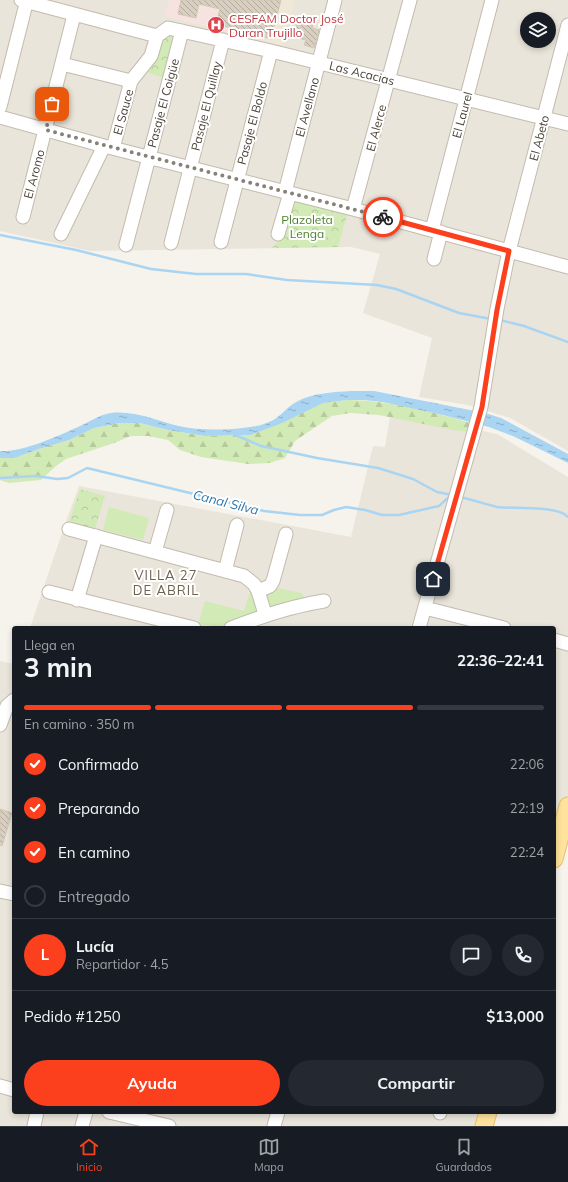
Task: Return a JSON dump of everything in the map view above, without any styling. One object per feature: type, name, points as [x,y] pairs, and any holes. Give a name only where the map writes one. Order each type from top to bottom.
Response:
[{"type":"main road","points":[[556,850],[568,806]]},
{"type":"main road","points":[[484,1126],[487,1114]]},
{"type":"street","points":[[0,106],[25,0],[74,15],[157,36]]},
{"type":"street","name":"El Avellano","points":[[278,234],[335,0]]},
{"type":"street","name":"El Alerce","points":[[353,209],[410,0]]},
{"type":"street","name":"El Laurel","points":[[434,259],[436,231],[466,99],[492,0]]},
{"type":"street","name":"El Aromo","points":[[23,217],[74,15]]},
{"type":"street","name":"El Abeto","points":[[420,626],[482,407],[509,251],[568,25]]},
{"type":"street","name":"Las Acacias","points":[[157,36],[168,28],[271,51],[568,124]]},
{"type":"street","name":"Pasaje El Coigüe","points":[[126,245],[182,31]]},
{"type":"street","name":"El Sauce","points":[[61,234],[108,147],[131,81],[151,56],[157,36]]},
{"type":"street","name":"Pasaje El Quillay","points":[[171,243],[223,40]]},
{"type":"street","name":"Pasaje El Boldo","points":[[221,242],[271,51]]},
{"type":"street","points":[[62,64],[131,81]]},
{"type":"street","points":[[0,118],[149,158],[353,209],[568,267]]},
{"type":"street","points":[[155,552],[167,510]]},
{"type":"street","points":[[225,571],[237,525]]},
{"type":"street","points":[[69,529],[244,576],[254,584],[258,591],[265,614]]},
{"type":"street","points":[[258,591],[270,586],[273,581],[286,534]]},
{"type":"street","points":[[77,600],[96,536]]},
{"type":"street","points":[[49,592],[186,626]]},
{"type":"street","points":[[236,626],[265,614],[294,606],[324,601]]},
{"type":"street","points":[[425,608],[496,626]]},
{"type":"street","points":[[556,641],[568,644]]},
{"type":"street","points":[[0,725],[7,706],[12,702]]},
{"type":"street","points":[[0,891],[12,894]]},
{"type":"street","points":[[0,1086],[12,1089]]},
{"type":"street","points":[[34,1126],[37,1114]]},
{"type":"street","points":[[82,1126],[85,1114]]},
{"type":"street","points":[[113,1114],[131,1122],[169,1126]]},
{"type":"street","points":[[274,1126],[277,1114]]},
{"type":"shaded area","points":[[0,0],[568,0],[568,451],[510,418],[468,405],[419,397],[432,338],[363,313],[380,254],[351,247],[90,251],[0,231]]},
{"type":"shaded area","name":"CESFAM Doctor José Duran Trujillo","points":[[169,0],[240,0],[232,33],[165,16]]},
{"type":"shaded area","points":[[240,0],[295,0],[283,46],[232,33]]},
{"type":"shaded area","points":[[391,411],[497,434],[568,477],[568,835],[556,851],[556,626],[31,626],[79,486],[351,537],[373,446],[385,447]]},
{"type":"shaded area","points":[[0,661],[12,664],[12,1114],[482,1114],[478,1126],[0,1126]]},
{"type":"green space","points":[[169,35],[173,36],[174,39],[164,78],[146,72],[153,62],[160,42]]},
{"type":"green space","name":"Plazoleta Lenga","points":[[290,199],[347,215],[338,247],[272,248],[281,239]]},
{"type":"green space","points":[[347,400],[395,404],[474,424],[470,432],[379,415],[350,413],[332,416],[295,441],[285,458],[270,463],[248,464],[201,457],[180,450],[168,440],[148,436],[131,436],[66,459],[41,480],[9,483],[0,480],[0,458],[14,458],[69,440],[94,428],[120,423],[140,423],[168,430],[205,436],[250,435],[323,403]]},
{"type":"green space","points":[[80,489],[105,496],[95,529],[69,522]]},
{"type":"green space","points":[[109,507],[149,518],[143,540],[103,530]]},
{"type":"green space","points":[[277,588],[302,593],[305,599],[270,607],[264,593]]},
{"type":"green space","points":[[251,589],[259,611],[222,626],[198,624],[205,601],[244,611]]},
{"type":"water","points":[[374,391],[485,413],[501,418],[568,454],[568,463],[513,436],[489,427],[383,402],[363,400],[323,403],[282,423],[250,435],[205,436],[168,430],[140,423],[120,423],[94,428],[69,440],[14,458],[0,458],[0,451],[19,449],[39,443],[98,417],[111,413],[120,412],[137,414],[179,426],[192,428],[212,430],[237,429],[265,424],[277,418],[294,403],[310,396],[324,393]]},
{"type":"building","points":[[181,0],[281,0],[271,39],[216,24],[220,9],[199,4],[196,18],[178,14]]},
{"type":"building","points":[[298,18],[313,23],[312,28],[319,30],[314,48],[304,45],[306,40],[293,37]]},
{"type":"building","points":[[0,809],[12,813],[2,846],[0,845]]},
{"type":"waterway","points":[[0,235],[76,250],[151,269],[196,274],[246,274],[287,280],[377,285],[396,289],[459,313],[491,319]]},
{"type":"waterway","points":[[500,320],[524,326],[568,342]]},
{"type":"waterway","name":"Canal Silva","points":[[233,434],[261,446],[317,458],[378,468],[413,479],[437,492],[452,495]]},
{"type":"waterway","name":"Canal Silva","points":[[0,478],[36,476],[57,479],[68,478],[87,468],[264,511],[300,515],[322,515],[346,507],[382,515],[399,515],[439,506],[450,496]]},
{"type":"waterway","name":"Canal Silva","points":[[460,497],[497,507],[545,509],[563,513],[568,517]]},
{"type":"way so far","points":[[52,104],[46,130],[149,158],[383,217]]},
{"type":"place","name":"CESFAM Doctor José Duran Trujillo","points":[[216,25]]},
{"type":"district","name":"VILLA 27 DE ABRIL","points":[[166,582]]},
{"type":"route","points":[[383,217],[509,251],[497,310],[482,407],[433,579]]}]
